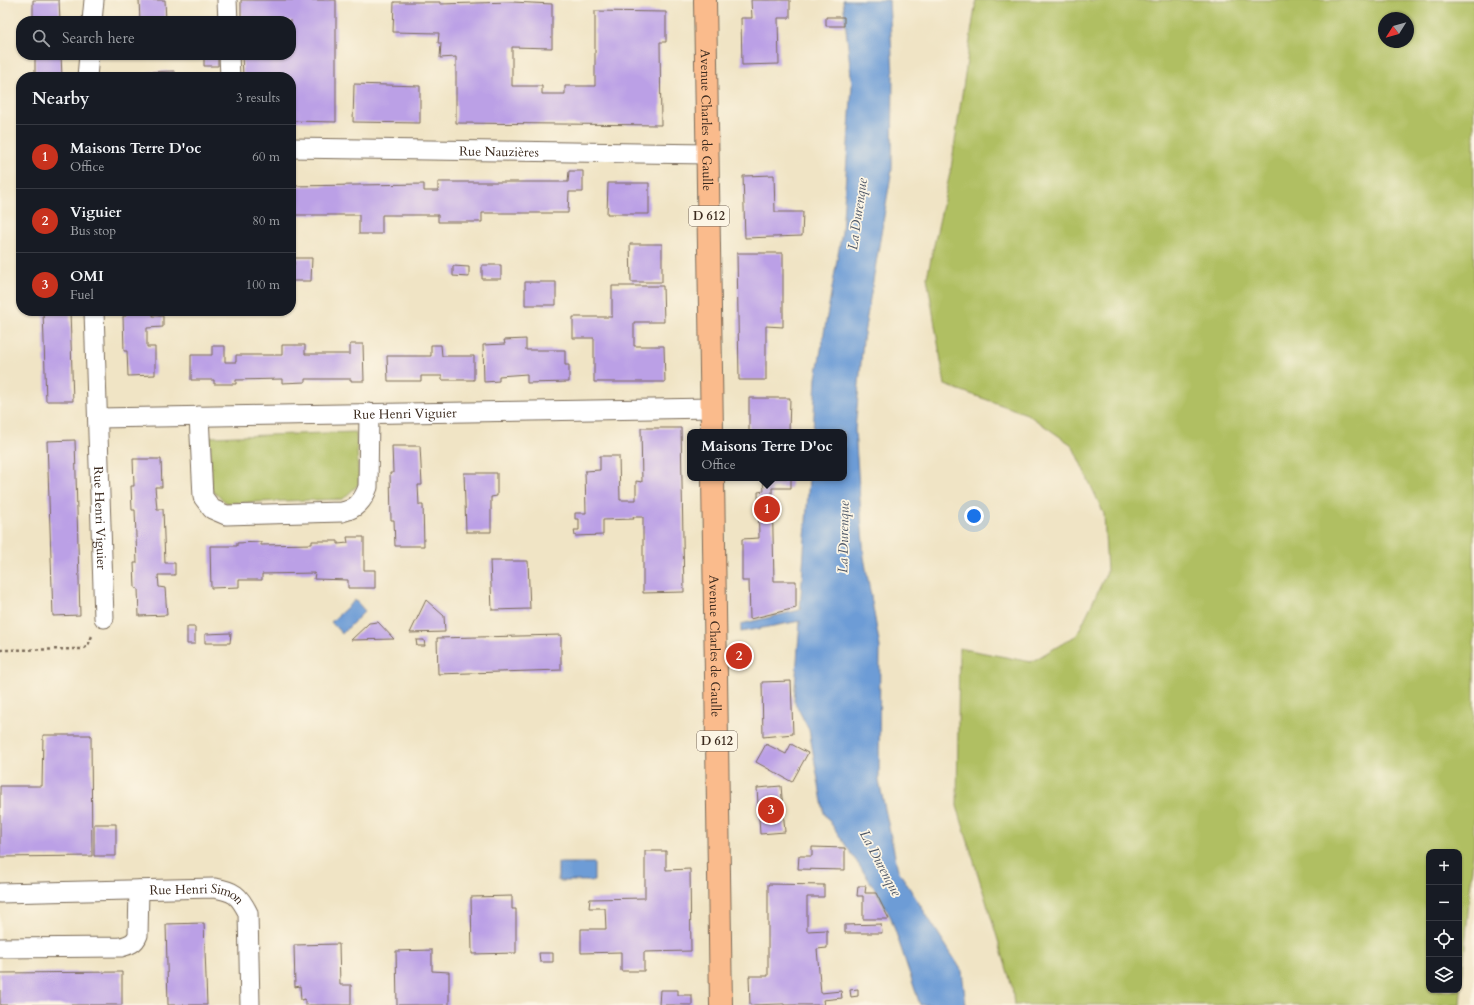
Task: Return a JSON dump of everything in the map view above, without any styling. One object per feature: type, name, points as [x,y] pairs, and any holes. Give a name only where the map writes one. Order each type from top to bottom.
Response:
[{"type":"main road","name":"Avenue Charles de Gaulle","points":[[705,0],[712,429]]},
{"type":"main road","name":"Avenue Charles de Gaulle","points":[[713,481],[721,1005]]},
{"type":"street","points":[[92,16],[94,0]]},
{"type":"street","points":[[227,0],[228,16]]},
{"type":"street","points":[[87,72],[89,60]]},
{"type":"street","points":[[229,60],[230,72]]},
{"type":"street","name":"Rue Nauzières","points":[[296,148],[708,154]]},
{"type":"street","name":"Rue Henri Viguier","points":[[94,316],[104,618]]},
{"type":"street","name":"Rue Henri Viguier","points":[[98,418],[712,408]]},
{"type":"street","points":[[199,416],[203,497],[212,509],[226,515],[342,512],[351,510],[364,497],[368,488],[369,413]]},
{"type":"street","name":"Rue Henri Simon","points":[[0,893],[214,888],[236,894],[243,902],[248,913],[250,1005]]},
{"type":"street","name":"Rue Henri Simon","points":[[0,948],[121,947],[128,945],[136,939],[138,935],[139,890]]},
{"type":"path","points":[[0,650],[86,648],[93,633],[104,618]]},
{"type":"green space","points":[[976,0],[1474,0],[1474,845],[1462,982],[1462,849],[1426,849],[1426,993],[1461,993],[1460,1005],[1014,1005],[1012,986],[957,806],[959,648],[1031,662],[1077,635],[1107,572],[1104,514],[1072,445],[1027,414],[945,385],[927,277],[951,168]]},
{"type":"green space","points":[[356,432],[359,484],[343,499],[227,503],[212,491],[210,437]]},
{"type":"water","name":"La Durenque","points":[[843,0],[889,0],[893,74],[892,169],[863,340],[855,430],[864,557],[880,647],[879,781],[898,870],[962,971],[966,1005],[920,1005],[891,918],[877,892],[824,813],[809,730],[794,701],[800,621],[741,632],[741,624],[800,610],[809,481],[847,481],[847,429],[813,429],[816,378],[842,232],[852,85]]},
{"type":"water","points":[[355,600],[365,611],[342,634],[331,622]]},
{"type":"water","points":[[558,863],[594,863],[594,881],[558,881]]},
{"type":"building","points":[[33,0],[59,0],[60,16],[33,16]]},
{"type":"building","points":[[139,0],[165,0],[166,16],[140,16]]},
{"type":"building","points":[[241,0],[336,0],[336,122],[296,121],[296,72],[243,72],[242,60],[296,60],[296,16],[241,16]]},
{"type":"building","points":[[751,0],[790,0],[790,18],[778,18],[779,64],[742,65],[741,18],[752,18]]},
{"type":"building","points":[[394,2],[440,2],[440,4],[512,2],[552,4],[552,48],[512,47],[512,86],[542,86],[542,94],[565,94],[565,86],[595,86],[595,11],[666,12],[666,42],[660,42],[661,125],[456,123],[456,57],[440,58],[441,43],[438,43],[439,33],[393,32]]},
{"type":"building","points":[[826,17],[844,17],[844,26],[826,26]]},
{"type":"building","points":[[35,60],[61,60],[62,72],[35,72]]},
{"type":"building","points":[[204,60],[218,60],[218,66],[204,66]]},
{"type":"building","points":[[174,71],[174,72],[148,72]]},
{"type":"building","points":[[354,84],[420,86],[420,123],[353,122]]},
{"type":"building","points":[[569,171],[583,171],[583,192],[569,192],[568,213],[482,213],[482,222],[438,222],[438,215],[382,215],[382,234],[359,234],[359,215],[296,215],[296,186],[424,184],[424,191],[438,191],[438,182],[568,182]]},
{"type":"building","points":[[774,175],[775,212],[803,212],[802,236],[745,238],[743,176]]},
{"type":"building","points":[[608,183],[649,183],[649,214],[607,214]]},
{"type":"building","points":[[630,244],[662,244],[662,282],[631,282]]},
{"type":"building","points":[[737,253],[783,253],[783,327],[766,326],[766,380],[739,380]]},
{"type":"building","points":[[296,258],[312,258],[311,281],[296,281]]},
{"type":"building","points":[[482,265],[501,265],[501,279],[482,279]]},
{"type":"building","points":[[453,266],[469,267],[469,277],[453,276]]},
{"type":"building","points":[[525,282],[556,282],[556,305],[525,305]]},
{"type":"building","points":[[612,286],[663,286],[664,322],[634,322],[634,346],[664,346],[665,382],[594,382],[594,338],[573,338],[573,317],[612,317]]},
{"type":"building","points":[[43,316],[70,316],[73,401],[46,401]]},
{"type":"building","points":[[123,316],[163,316],[163,327],[147,328],[147,347],[155,347],[155,375],[128,376],[127,351],[124,351]]},
{"type":"building","points":[[526,339],[526,350],[565,350],[565,365],[569,365],[569,382],[527,383],[527,374],[499,376],[499,381],[484,382],[483,345],[505,344],[504,340]]},
{"type":"building","points":[[350,344],[363,344],[364,381],[351,381],[351,379],[305,379],[305,382],[282,383],[282,379],[236,380],[236,384],[214,384],[214,380],[191,380],[191,355],[212,355],[212,346],[225,346],[225,362],[236,362],[236,355],[282,355],[282,345],[305,345],[305,354],[350,354]]},
{"type":"building","points":[[431,345],[441,345],[442,356],[474,356],[474,380],[442,380],[442,376],[421,376],[421,381],[388,381],[387,356],[431,356]]},
{"type":"building","points":[[749,398],[790,398],[789,429],[749,429]]},
{"type":"building","points":[[641,428],[681,428],[684,592],[643,593],[643,517],[633,517],[634,519],[603,520],[603,535],[575,536],[574,530],[579,530],[579,519],[575,519],[575,513],[586,513],[585,471],[600,470],[600,456],[619,456],[620,500],[636,500],[636,481],[642,482]]},
{"type":"building","points":[[75,440],[80,615],[53,616],[47,441]]},
{"type":"building","points":[[392,446],[420,446],[422,485],[418,485],[419,505],[423,505],[424,546],[395,546],[394,520],[391,520],[390,473],[393,473]]},
{"type":"building","points":[[133,459],[161,459],[162,487],[155,487],[157,509],[163,509],[165,563],[175,563],[175,575],[158,575],[159,587],[165,588],[167,615],[139,616],[138,589],[135,588],[134,563],[137,563],[135,510],[132,510],[131,486],[134,486]]},
{"type":"building","points":[[464,473],[497,473],[497,496],[491,497],[491,532],[466,532]]},
{"type":"building","points":[[763,481],[791,481],[791,488],[772,488],[774,581],[796,581],[796,608],[750,619],[749,581],[742,581],[742,539],[759,538],[758,492],[764,491]]},
{"type":"building","points":[[347,537],[364,537],[364,570],[375,570],[375,588],[348,588],[348,580],[314,579],[315,573],[262,574],[262,580],[239,580],[239,587],[211,588],[210,546],[237,546],[237,543],[261,542],[261,545],[312,544],[312,541],[338,541],[338,544],[348,543]]},
{"type":"building","points":[[490,561],[528,561],[530,609],[492,610]]},
{"type":"building","points":[[426,600],[444,616],[445,632],[410,633]]},
{"type":"building","points":[[378,622],[394,639],[351,640],[369,623]]},
{"type":"building","points":[[187,627],[195,627],[195,644],[187,644]]},
{"type":"building","points":[[231,633],[230,643],[205,643],[205,634]]},
{"type":"building","points":[[561,635],[561,670],[438,674],[437,638]]},
{"type":"building","points":[[416,640],[424,640],[425,646],[417,646]]},
{"type":"building","points":[[791,681],[793,734],[763,737],[762,682]]},
{"type":"building","points":[[43,735],[91,735],[92,856],[0,857],[0,786],[42,786]]},
{"type":"building","points":[[766,744],[786,754],[791,744],[808,753],[792,782],[756,762]]},
{"type":"building","points":[[781,786],[785,832],[760,834],[757,788]]},
{"type":"building","points":[[94,824],[116,824],[116,856],[94,856]]},
{"type":"building","points":[[812,847],[845,848],[845,870],[798,869],[799,856],[812,856]]},
{"type":"building","points":[[645,851],[666,851],[666,870],[690,869],[691,951],[644,952],[644,971],[621,971],[621,952],[581,953],[581,929],[606,929],[605,908],[589,908],[590,899],[645,898]]},
{"type":"building","points":[[768,884],[824,885],[824,897],[807,897],[807,931],[827,930],[827,948],[817,949],[821,993],[841,991],[842,998],[823,1000],[824,1005],[750,1005],[749,976],[768,976]]},
{"type":"building","points":[[858,886],[866,886],[865,893],[876,893],[889,919],[863,919],[863,896],[857,896]]},
{"type":"building","points":[[512,896],[512,909],[516,909],[516,953],[472,954],[471,897]]},
{"type":"building","points":[[204,923],[207,1005],[168,1005],[166,924]]},
{"type":"building","points":[[881,924],[882,933],[845,933],[845,925]]},
{"type":"building","points":[[339,944],[340,985],[351,985],[351,1005],[305,1005],[305,999],[301,1000],[300,986],[295,987],[294,945]]},
{"type":"building","points":[[432,950],[432,971],[449,972],[449,1005],[397,1005],[396,951]]},
{"type":"building","points":[[539,953],[553,953],[553,962],[540,962]]},
{"type":"building","points":[[122,972],[122,1005],[0,1005],[0,973]]},
{"type":"building","points":[[858,989],[858,996],[851,997],[850,990]]},
{"type":"building","points":[[660,990],[678,990],[678,995],[692,995],[692,1005],[659,1005]]},
{"type":"place","name":"Maisons Terre D'oc","points":[[767,509]]},
{"type":"place","name":"Viguier","points":[[739,656]]},
{"type":"place","name":"OMI","points":[[771,810]]}]
